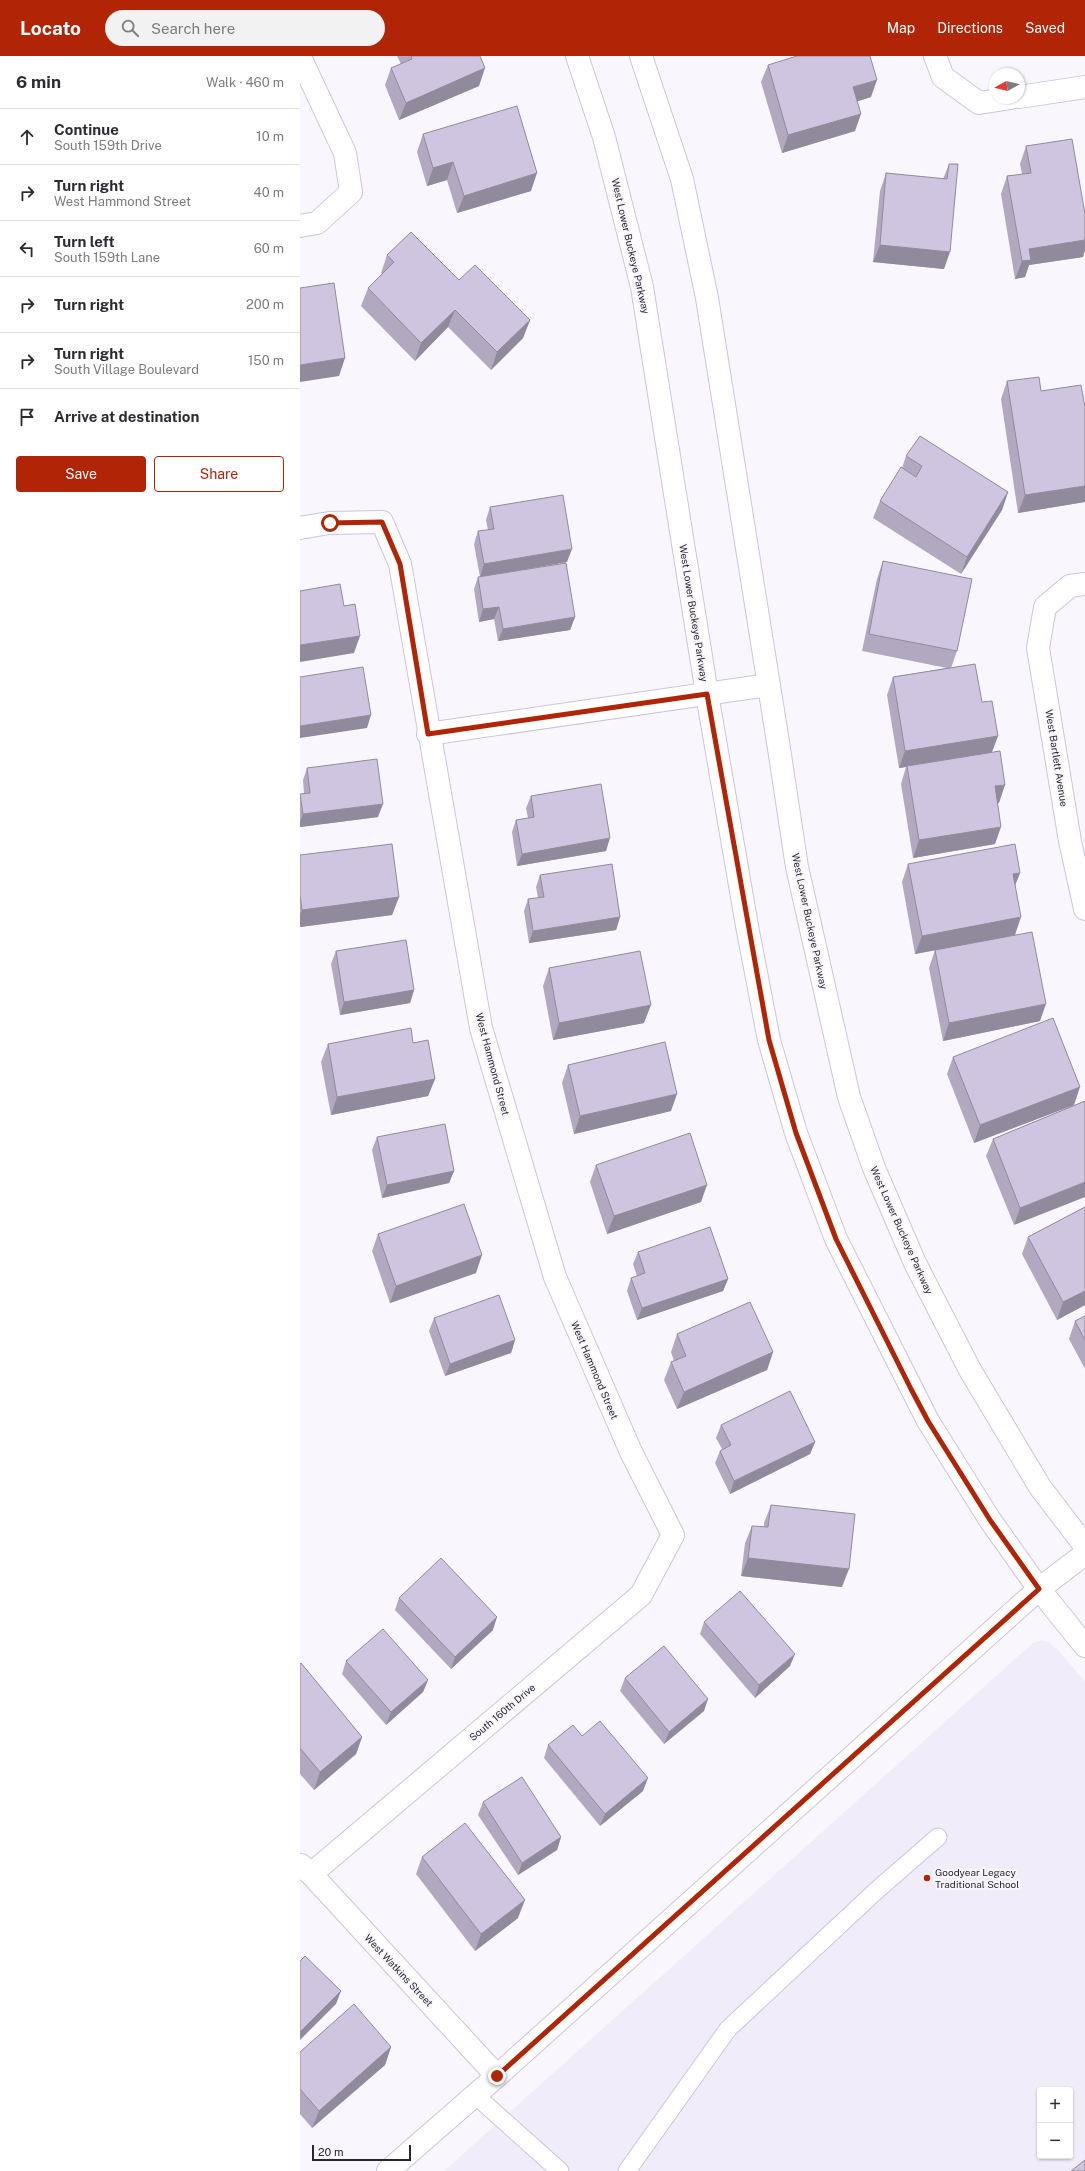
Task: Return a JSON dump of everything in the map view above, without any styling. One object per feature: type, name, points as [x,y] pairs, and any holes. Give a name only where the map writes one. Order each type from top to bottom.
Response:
[{"type":"street","name":"West Lower Buckeye Parkway","points":[[577,56],[604,137],[642,286],[707,694],[769,1040],[796,1133],[836,1239],[928,1421],[990,1520],[1039,1589],[1085,1646]]},
{"type":"street","name":"West Lower Buckeye Parkway","points":[[641,56],[682,179],[707,298],[797,867],[849,1097],[874,1168],[915,1263],[970,1370],[1040,1487],[1085,1546]]},
{"type":"street","points":[[935,56],[943,77],[979,103],[989,101]]},
{"type":"street","points":[[300,57],[345,153],[352,192],[317,223],[300,226]]},
{"type":"street","points":[[1025,96],[1085,87]]},
{"type":"street","name":"West Hammond Street","points":[[300,528],[330,523],[382,522],[400,564],[428,734],[481,1028],[555,1277],[631,1452],[673,1535]]},
{"type":"street","name":"West Bartlett Avenue","points":[[1085,584],[1070,586],[1045,607],[1038,648],[1070,841],[1085,909]]},
{"type":"street","points":[[428,734],[768,684]]},
{"type":"street","name":"South 160th Drive","points":[[306,1869],[641,1595],[673,1535]]},
{"type":"street","points":[[388,2171],[497,2076],[1039,1589],[1085,1554]]},
{"type":"street","name":"West Watkins Street","points":[[306,1869],[497,2076]]},
{"type":"lane","points":[[627,2171],[728,2028],[877,1890],[938,1837]]},
{"type":"lane","points":[[475,2095],[560,2171]]},
{"type":"shaded area","name":"Goodyear Legacy Traditional School","points":[[1042,1640],[1049,1642],[1058,1650],[1085,1682],[1085,2171],[444,2171],[1034,1642]]},
{"type":"building","points":[[411,56],[480,56],[485,68],[406,103],[391,68],[412,59]]},
{"type":"building","points":[[797,56],[870,56],[877,80],[853,87],[861,114],[788,135],[768,65]]},
{"type":"building","points":[[517,106],[537,173],[464,196],[453,162],[433,168],[423,134]]},
{"type":"building","points":[[1072,139],[1085,214],[1085,240],[1029,249],[1031,260],[1022,261],[1007,176],[1031,173],[1026,146]]},
{"type":"building","points":[[949,164],[958,164],[950,252],[880,245],[886,173],[947,179]]},
{"type":"building","points":[[411,232],[459,280],[475,265],[530,320],[497,352],[455,310],[421,343],[368,288],[394,262],[387,255]]},
{"type":"building","points":[[334,283],[345,358],[300,365],[300,288]]},
{"type":"building","points":[[1039,377],[1041,391],[1081,385],[1085,407],[1085,486],[1025,495],[1007,381]]},
{"type":"building","points":[[920,436],[1008,492],[967,557],[880,501],[901,467],[916,477],[922,466],[906,456]]},
{"type":"building","points":[[563,495],[572,549],[484,564],[478,531],[494,529],[490,507]]},
{"type":"building","points":[[883,561],[972,579],[957,651],[869,634]]},
{"type":"building","points":[[566,563],[575,617],[503,629],[499,607],[483,609],[478,577]]},
{"type":"building","points":[[340,584],[344,606],[355,604],[360,636],[300,645],[300,591]]},
{"type":"building","points":[[975,664],[982,702],[992,701],[998,736],[905,751],[893,677]]},
{"type":"building","points":[[363,667],[371,715],[300,726],[300,677]]},
{"type":"building","points":[[1000,751],[1005,785],[995,786],[1001,827],[919,840],[907,766]]},
{"type":"building","points":[[377,759],[383,804],[303,814],[300,794],[310,793],[307,768]]},
{"type":"building","points":[[601,784],[610,838],[522,854],[516,820],[534,817],[531,796]]},
{"type":"building","points":[[392,844],[399,897],[302,910],[300,895],[300,855]]},
{"type":"building","points":[[1015,844],[1020,873],[1013,874],[1021,917],[922,936],[908,864]]},
{"type":"building","points":[[612,864],[620,917],[533,931],[528,899],[544,897],[540,875]]},
{"type":"building","points":[[1032,932],[1046,1004],[949,1023],[935,950]]},
{"type":"building","points":[[406,940],[414,990],[344,1002],[336,951]]},
{"type":"building","points":[[640,951],[651,1005],[559,1023],[549,968]]},
{"type":"building","points":[[1053,1018],[1080,1087],[980,1125],[953,1057]]},
{"type":"building","points":[[411,1028],[413,1043],[428,1040],[435,1079],[337,1097],[328,1044]]},
{"type":"building","points":[[665,1042],[677,1094],[580,1116],[568,1065]]},
{"type":"building","points":[[1085,1101],[1085,1182],[1020,1208],[993,1139]]},
{"type":"building","points":[[445,1124],[454,1171],[387,1185],[377,1137]]},
{"type":"building","points":[[690,1133],[707,1185],[614,1216],[596,1165]]},
{"type":"building","points":[[464,1204],[482,1255],[396,1286],[378,1234]]},
{"type":"building","points":[[1085,1207],[1085,1291],[1063,1302],[1028,1237]]},
{"type":"building","points":[[710,1227],[728,1279],[642,1308],[631,1278],[645,1273],[638,1252]]},
{"type":"building","points":[[499,1295],[515,1340],[450,1364],[434,1318]]},
{"type":"building","points":[[750,1302],[773,1352],[684,1392],[671,1362],[686,1356],[677,1334]]},
{"type":"building","points":[[1085,1316],[1085,1340],[1075,1321]]},
{"type":"building","points":[[790,1391],[815,1442],[734,1481],[720,1451],[731,1445],[721,1425]]},
{"type":"building","points":[[771,1505],[855,1514],[849,1569],[748,1558],[752,1526],[768,1527]]},
{"type":"building","points":[[441,1558],[497,1617],[455,1657],[399,1598]]},
{"type":"building","points":[[740,1591],[795,1654],[759,1685],[704,1622]]},
{"type":"building","points":[[383,1629],[428,1680],[391,1712],[346,1661]]},
{"type":"building","points":[[664,1646],[708,1699],[669,1732],[625,1678]]},
{"type":"building","points":[[301,1663],[362,1737],[320,1772],[300,1748]]},
{"type":"building","points":[[600,1721],[648,1778],[605,1814],[548,1745],[573,1725],[582,1736]]},
{"type":"building","points":[[522,1777],[561,1837],[522,1863],[483,1802]]},
{"type":"building","points":[[465,1823],[525,1900],[481,1934],[422,1857]]},
{"type":"building","points":[[305,1956],[341,1991],[300,2032],[300,1961]]},
{"type":"building","points":[[354,2004],[391,2047],[319,2111],[300,2089],[300,2052]]},
{"type":"building","points":[[1085,2160],[1085,2171],[1071,2171]]},
{"type":"place","name":"Goodyear Legacy Traditional School","points":[[927,1878]]},
{"type":"route","points":[[330,523],[382,522],[400,564],[428,734],[707,694],[747,926],[769,1040],[796,1133],[836,1239],[928,1421],[990,1520],[1039,1589],[497,2076]]}]
